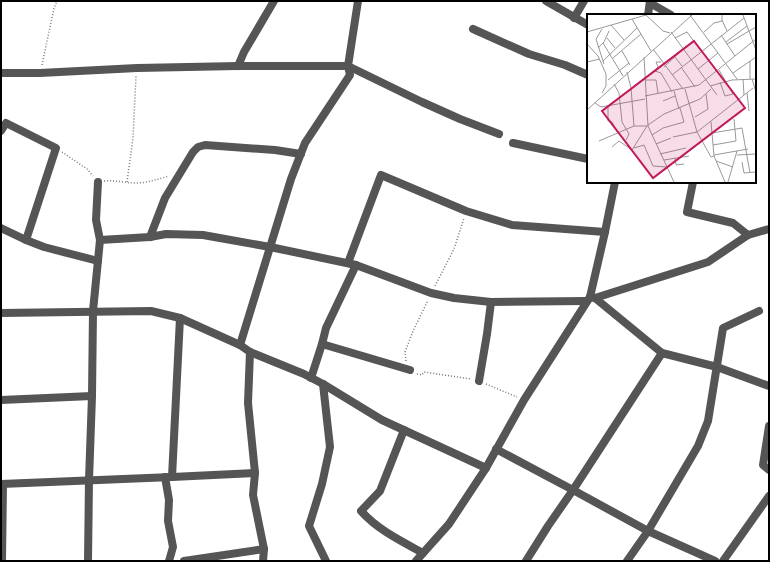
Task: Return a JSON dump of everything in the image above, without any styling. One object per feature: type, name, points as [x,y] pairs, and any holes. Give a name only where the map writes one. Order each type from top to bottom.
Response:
[{"type":"street","points":[[238,66],[244,52],[274,1]]},
{"type":"street","points":[[240,345],[291,179],[305,143],[350,75],[348,66],[358,1]]},
{"type":"street","points":[[546,1],[587,24]]},
{"type":"street","points":[[574,18],[584,1]]},
{"type":"street","points":[[648,14],[650,2],[669,14]]},
{"type":"street","points":[[473,29],[529,54],[565,65],[587,75]]},
{"type":"street","points":[[1,73],[40,74],[137,68],[348,66],[422,102],[499,134]]},
{"type":"street","points":[[1,131],[6,123],[56,148],[26,240]]},
{"type":"street","points":[[513,143],[587,159]]},
{"type":"street","points":[[150,237],[165,198],[193,152],[198,147],[205,145],[275,150],[301,154]]},
{"type":"street","points":[[311,378],[326,328],[352,264],[381,175],[466,211],[512,225],[605,232]]},
{"type":"street","points":[[88,561],[93,311],[100,240],[96,220],[98,182]]},
{"type":"street","points":[[416,561],[449,524],[486,468],[524,400],[590,298],[615,183]]},
{"type":"street","points":[[693,183],[687,212],[733,223],[748,235]]},
{"type":"street","points":[[1,228],[44,248],[98,261]]},
{"type":"street","points":[[100,240],[150,237],[166,234],[203,234],[352,264],[431,293],[454,298],[491,302],[590,298],[708,262],[748,235],[769,229]]},
{"type":"street","points":[[590,298],[662,353],[717,367],[769,386]]},
{"type":"street","points":[[479,381],[491,302]]},
{"type":"street","points":[[1,313],[151,311],[180,318],[240,345],[250,352],[304,374],[382,420],[486,468]]},
{"type":"street","points":[[627,561],[648,531],[698,446],[708,421],[723,328],[759,312]]},
{"type":"street","points":[[169,561],[173,547],[168,521],[169,477],[180,318]]},
{"type":"street","points":[[322,344],[410,370]]},
{"type":"street","points":[[250,352],[248,403],[255,473],[253,495],[264,549],[263,561]]},
{"type":"street","points":[[526,561],[662,353]]},
{"type":"street","points":[[323,384],[330,447],[322,484],[309,526],[326,561]]},
{"type":"street","points":[[1,400],[92,396]]},
{"type":"street","points":[[769,426],[763,465],[769,470]]},
{"type":"street","points":[[404,430],[380,491],[361,511],[365,516],[387,533],[423,553]]},
{"type":"street","points":[[496,449],[648,531],[715,561]]},
{"type":"street","points":[[2,561],[2,484],[255,473]]},
{"type":"street","points":[[723,561],[769,496]]},
{"type":"street","points":[[184,561],[264,549]]},
{"type":"path","points":[[40,74],[54,8],[57,1]]},
{"type":"path","points":[[127,182],[133,138],[137,68]]},
{"type":"path","points":[[56,148],[87,169],[98,182],[113,180],[145,183],[181,172]]},
{"type":"path","points":[[466,211],[454,249],[413,331],[405,352],[406,361],[410,370],[422,375],[424,372],[479,381],[524,400]]}]
